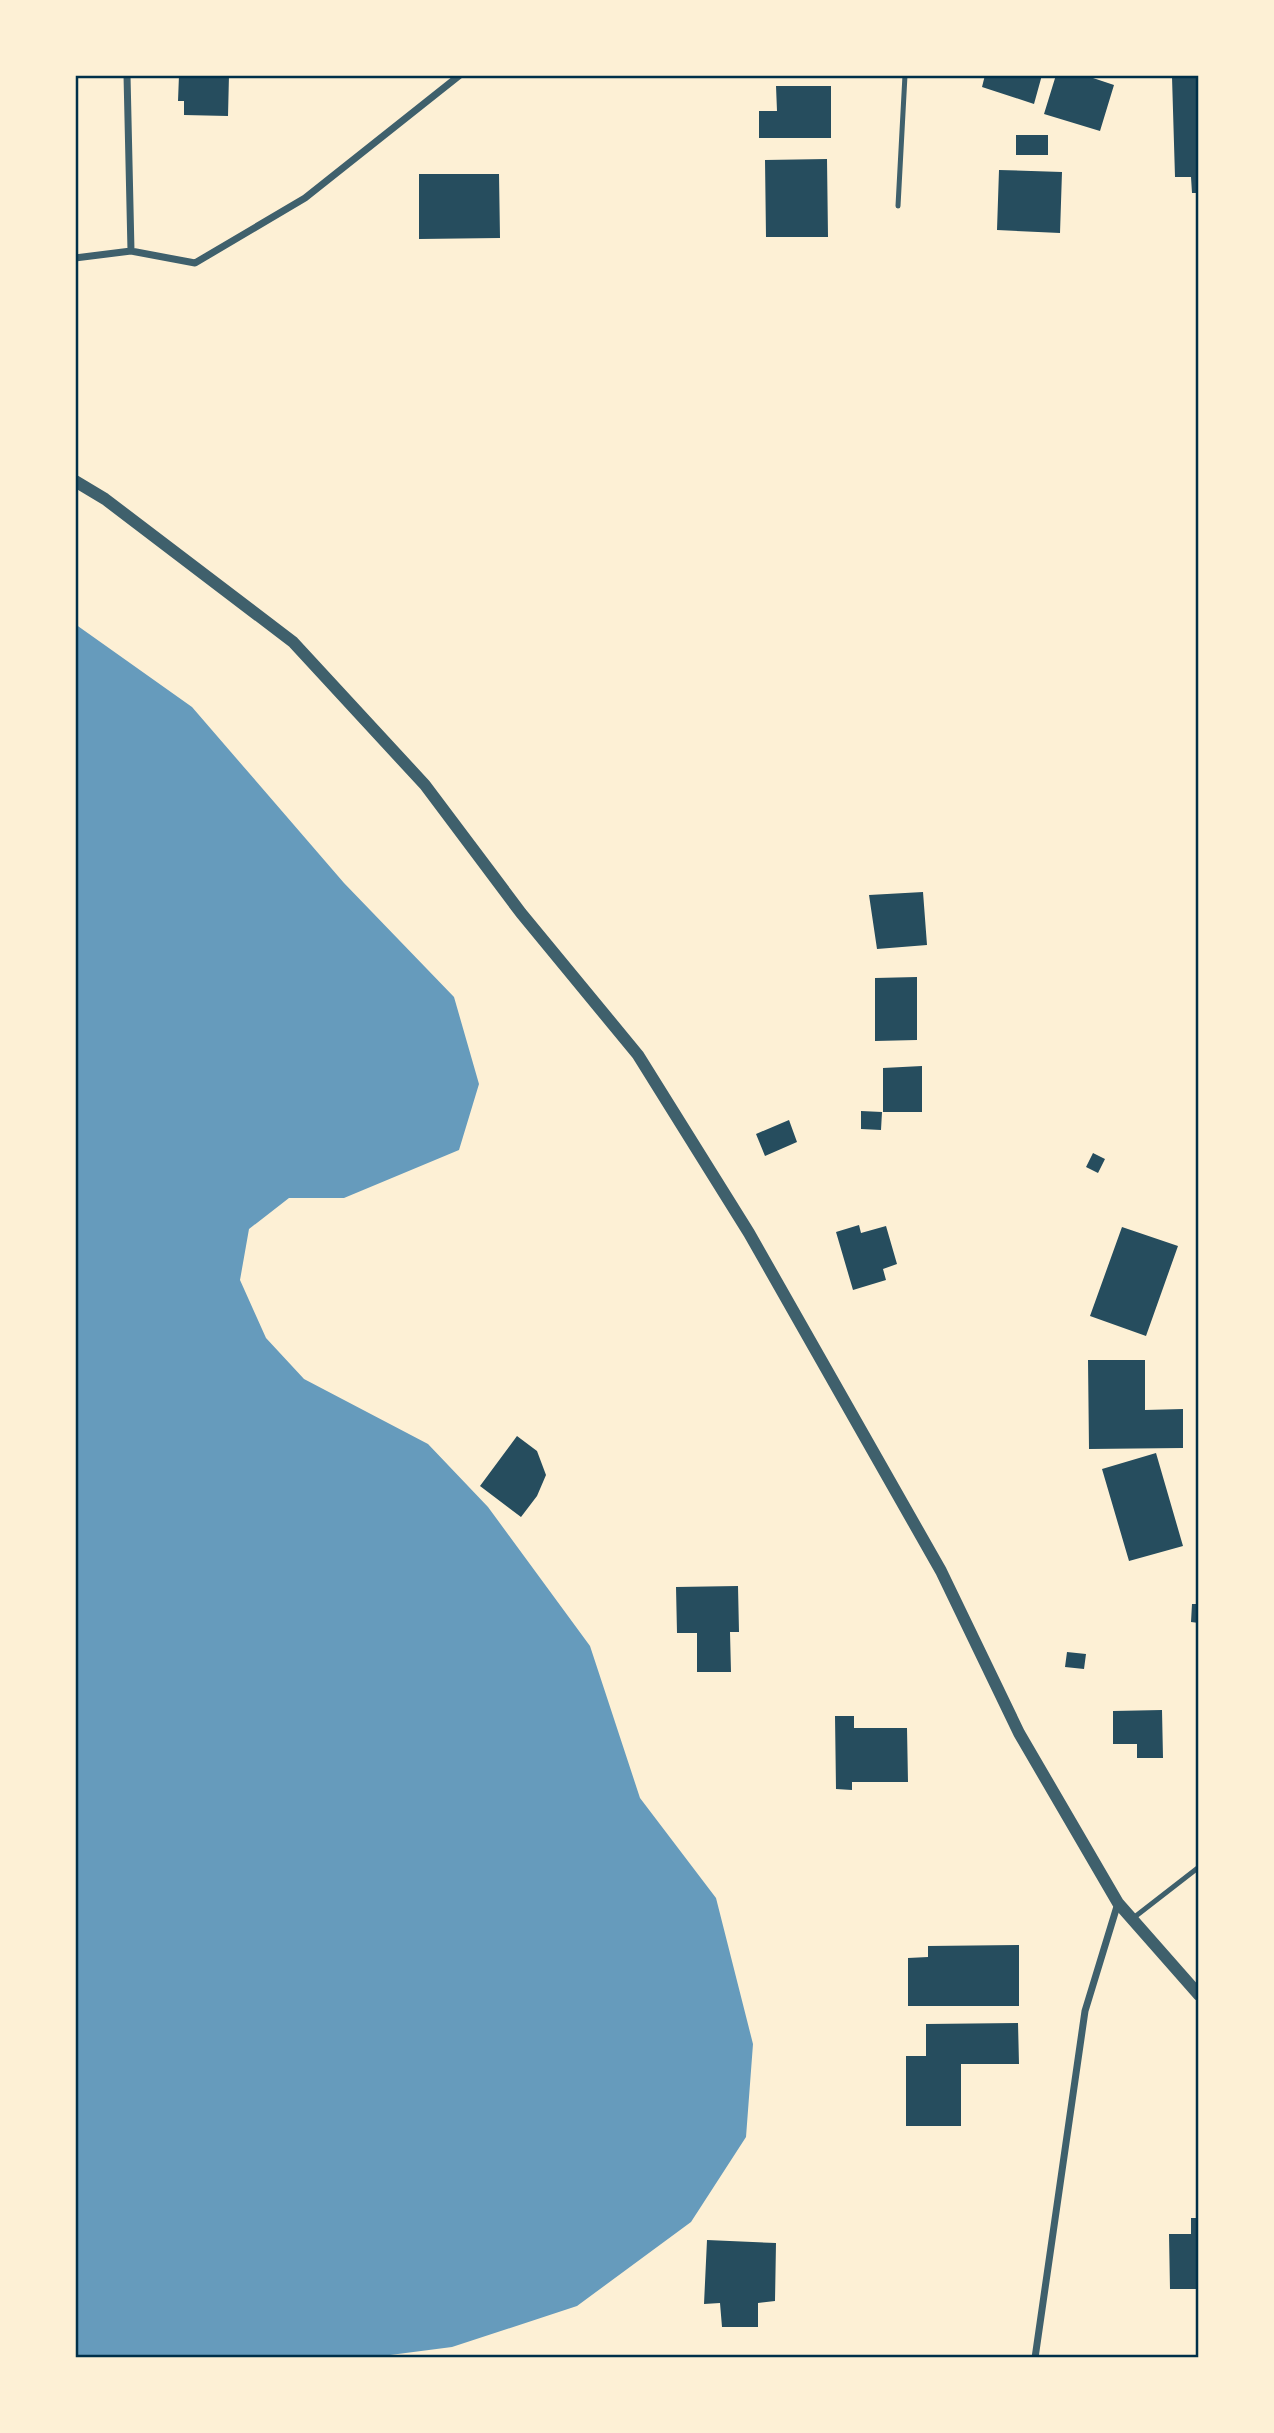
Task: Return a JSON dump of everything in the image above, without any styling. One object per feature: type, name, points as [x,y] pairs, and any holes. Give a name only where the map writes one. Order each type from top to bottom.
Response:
[{"type":"street","points":[[127,75],[131,251]]},
{"type":"street","points":[[75,258],[131,251],[195,263],[305,198],[460,75]]},
{"type":"street","points":[[75,481],[105,499],[293,642],[425,785],[521,913],[638,1055],[749,1233],[921,1535],[1019,1733],[1118,1903],[1199,1995]]},
{"type":"street","points":[[1035,2358],[1085,2011],[1118,1903]]},
{"type":"lane","points":[[898,206],[905,75]]},
{"type":"lane","points":[[1132,1919],[1199,1867]]},
{"type":"water","points":[[75,624],[192,707],[344,883],[454,997],[479,1084],[459,1150],[344,1198],[289,1198],[249,1229],[240,1280],[266,1338],[304,1379],[428,1444],[488,1507],[590,1646],[640,1798],[716,1898],[753,2044],[746,2137],[691,2222],[577,2306],[452,2347],[367,2358],[75,2358]]},
{"type":"building","points":[[179,75],[229,75],[228,116],[184,115],[184,101],[178,101]]},
{"type":"building","points":[[985,75],[1042,75],[1034,104],[982,87]]},
{"type":"building","points":[[1056,75],[1084,75],[1114,85],[1100,131],[1044,114]]},
{"type":"building","points":[[1199,75],[1199,193],[1192,193],[1191,177],[1175,177],[1172,77]]},
{"type":"building","points":[[776,86],[831,86],[831,138],[759,138],[759,111],[777,111]]},
{"type":"building","points":[[1016,135],[1048,135],[1048,155],[1016,155]]},
{"type":"building","points":[[827,159],[828,237],[766,237],[765,160]]},
{"type":"building","points":[[999,170],[1062,172],[1060,233],[997,230]]},
{"type":"building","points":[[419,174],[499,174],[500,238],[419,239]]},
{"type":"building","points":[[923,892],[927,945],[877,949],[869,895]]},
{"type":"building","points":[[917,977],[917,1040],[875,1041],[875,978]]},
{"type":"building","points":[[922,1066],[922,1112],[883,1112],[883,1068]]},
{"type":"building","points":[[861,1111],[882,1112],[881,1130],[861,1129]]},
{"type":"building","points":[[789,1120],[797,1142],[765,1156],[756,1134]]},
{"type":"building","points":[[1093,1153],[1105,1159],[1098,1173],[1086,1167]]},
{"type":"building","points":[[859,1225],[861,1233],[886,1226],[897,1264],[883,1269],[886,1280],[853,1290],[836,1232]]},
{"type":"building","points":[[1122,1227],[1178,1246],[1146,1336],[1090,1316]]},
{"type":"building","points":[[1088,1360],[1145,1360],[1145,1410],[1183,1409],[1183,1448],[1089,1449]]},
{"type":"building","points":[[517,1436],[537,1451],[546,1475],[537,1496],[521,1517],[480,1486]]},
{"type":"building","points":[[1156,1453],[1183,1546],[1129,1561],[1102,1469]]},
{"type":"building","points":[[738,1586],[739,1632],[730,1632],[731,1672],[697,1672],[697,1633],[677,1633],[676,1587]]},
{"type":"building","points":[[1192,1604],[1199,1604],[1199,1623],[1191,1622]]},
{"type":"building","points":[[1067,1652],[1086,1654],[1084,1669],[1065,1667]]},
{"type":"building","points":[[1162,1710],[1163,1758],[1137,1758],[1137,1744],[1113,1744],[1113,1711]]},
{"type":"building","points":[[835,1716],[854,1716],[854,1728],[907,1728],[908,1782],[852,1782],[852,1790],[836,1789]]},
{"type":"building","points":[[1019,1945],[1019,2006],[908,2006],[908,1958],[928,1957],[928,1946]]},
{"type":"building","points":[[1018,2023],[1019,2064],[961,2064],[961,2126],[906,2126],[906,2056],[926,2056],[926,2024]]},
{"type":"building","points":[[1191,2218],[1199,2218],[1199,2289],[1170,2289],[1169,2234],[1191,2234]]},
{"type":"building","points":[[707,2240],[776,2243],[775,2301],[758,2303],[758,2327],[722,2327],[720,2303],[704,2304]]}]
